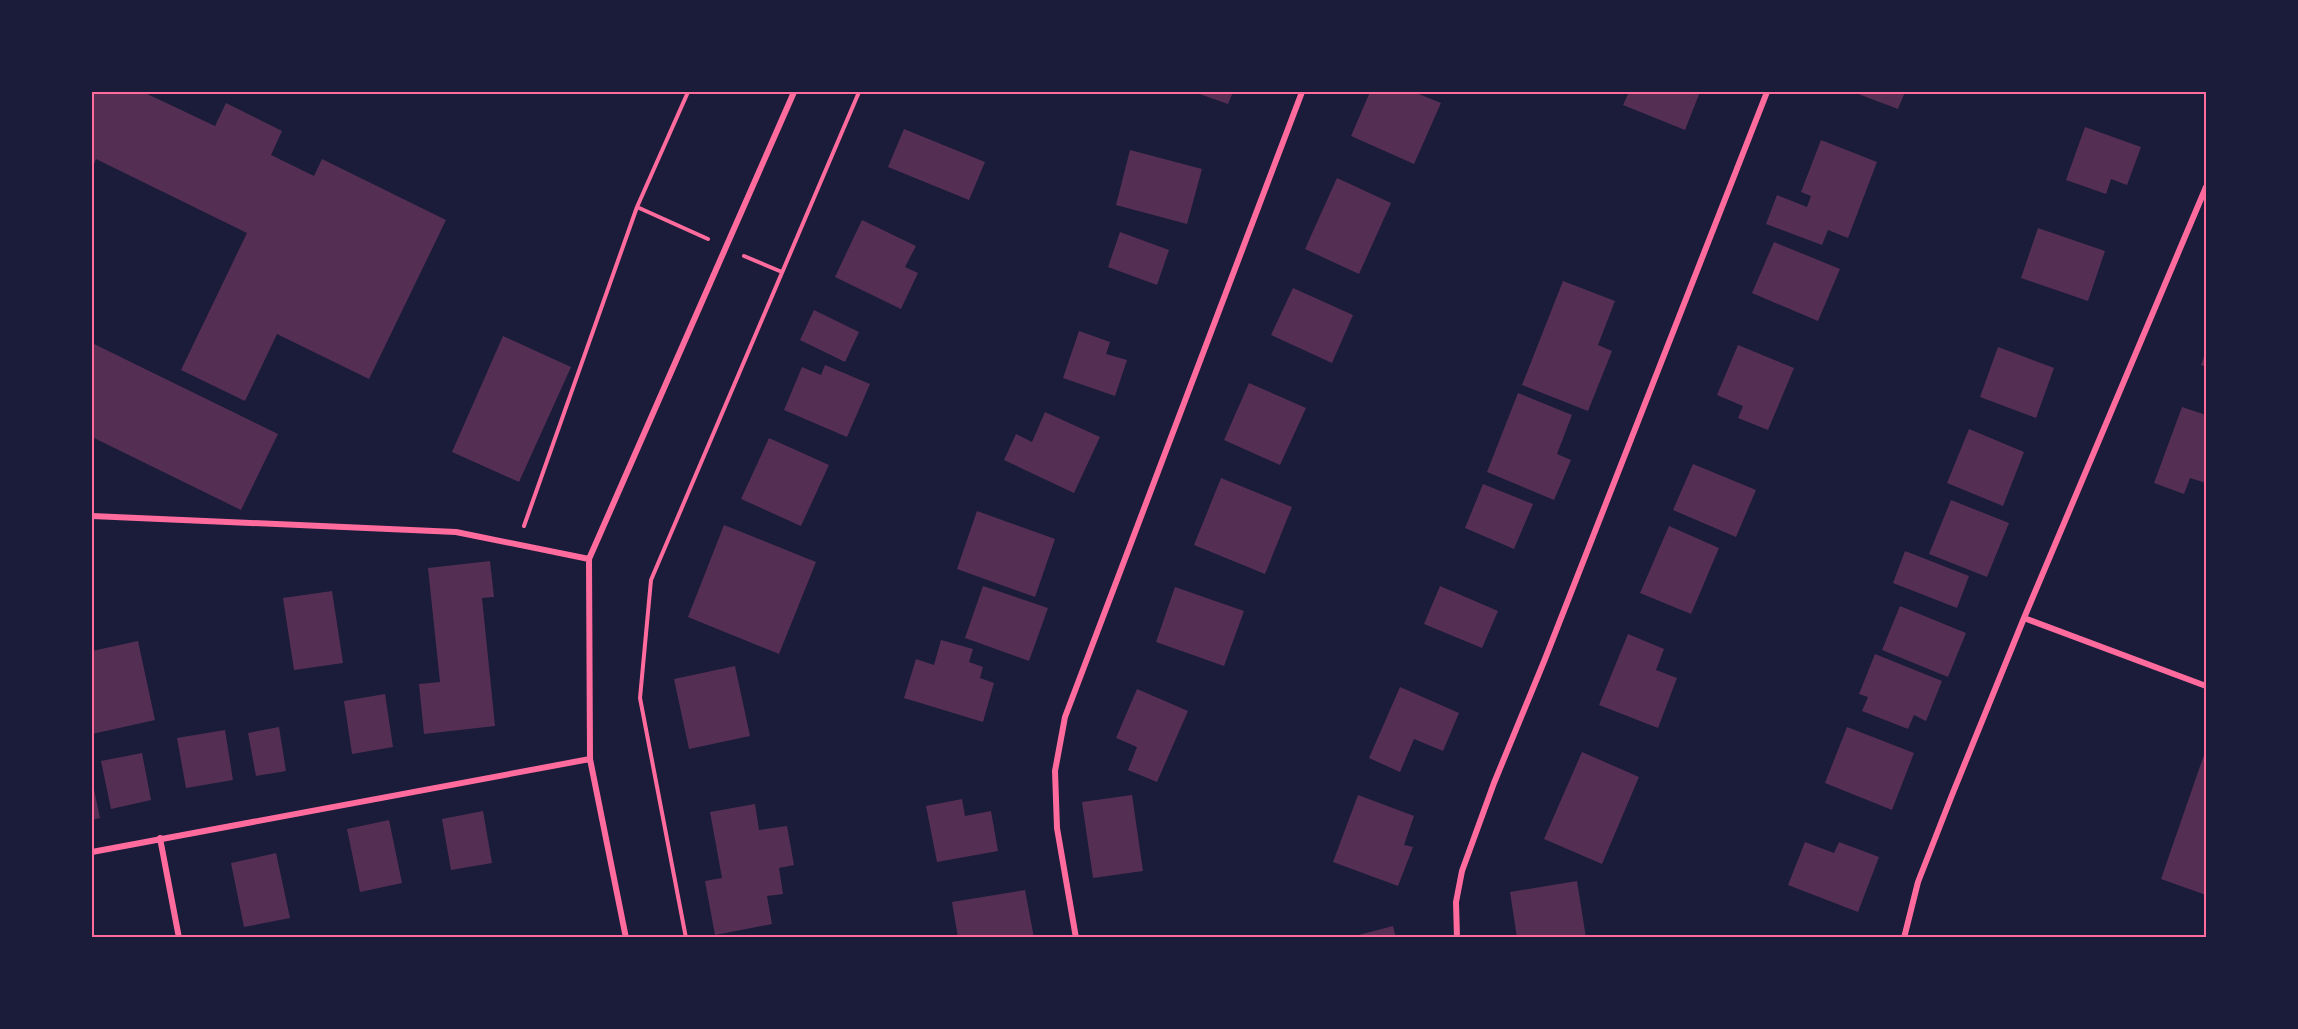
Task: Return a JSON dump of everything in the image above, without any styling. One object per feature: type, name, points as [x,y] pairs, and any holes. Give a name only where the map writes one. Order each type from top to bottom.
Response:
[{"type":"street","points":[[626,938],[590,759],[589,559],[794,92]]},
{"type":"street","points":[[1076,938],[1057,828],[1055,771],[1065,717],[1302,92]]},
{"type":"street","points":[[1457,938],[1456,902],[1462,871],[1490,792],[1554,637],[1767,92]]},
{"type":"street","points":[[1904,938],[1918,882],[2024,618],[2206,187]]},
{"type":"street","points":[[92,516],[456,532],[589,559]]},
{"type":"street","points":[[2024,618],[2206,686]]},
{"type":"street","points":[[92,852],[590,759]]},
{"type":"street","points":[[160,838],[178,938]]},
{"type":"path","points":[[517,544],[637,207],[688,92]]},
{"type":"path","points":[[686,938],[640,698],[651,580],[859,92]]},
{"type":"building","points":[[92,92],[143,92],[215,126],[226,103],[282,131],[271,155],[314,176],[322,159],[446,220],[369,379],[277,334],[245,401],[181,370],[247,233],[96,159],[92,169]]},
{"type":"building","points":[[1194,92],[1233,92],[1228,104]]},
{"type":"building","points":[[1370,92],[1414,92],[1441,103],[1414,164],[1351,136]]},
{"type":"building","points":[[1629,92],[1700,92],[1685,130],[1623,105]]},
{"type":"building","points":[[1853,92],[1905,92],[1898,109]]},
{"type":"building","points":[[2085,127],[2141,147],[2127,185],[2111,179],[2106,194],[2066,180]]},
{"type":"building","points":[[904,129],[985,162],[969,200],[888,167]]},
{"type":"building","points":[[1821,140],[1877,162],[1848,238],[1828,230],[1822,245],[1766,224],[1777,195],[1807,207],[1811,196],[1801,192]]},
{"type":"building","points":[[1130,150],[1202,169],[1187,224],[1116,205]]},
{"type":"building","points":[[1337,178],[1391,203],[1359,274],[1305,249]]},
{"type":"building","points":[[862,220],[916,246],[905,267],[918,273],[901,309],[835,277]]},
{"type":"building","points":[[2038,228],[2105,251],[2088,301],[2021,278]]},
{"type":"building","points":[[1120,232],[1169,250],[1157,285],[1108,267]]},
{"type":"building","points":[[1774,242],[1840,269],[1818,321],[1752,293]]},
{"type":"building","points":[[1563,281],[1615,301],[1598,345],[1612,351],[1588,411],[1522,385]]},
{"type":"building","points":[[1293,288],[1353,315],[1332,363],[1271,335]]},
{"type":"building","points":[[814,310],[859,332],[845,362],[800,340]]},
{"type":"building","points":[[1079,331],[1110,342],[1106,354],[1127,360],[1115,396],[1063,378]]},
{"type":"building","points":[[503,336],[571,367],[519,482],[452,452]]},
{"type":"building","points":[[92,343],[278,434],[241,510],[92,437]]},
{"type":"building","points":[[1738,345],[1794,368],[1768,430],[1738,418],[1743,406],[1717,395]]},
{"type":"building","points":[[1998,347],[2054,368],[2036,418],[1980,397]]},
{"type":"building","points":[[2206,351],[2206,367],[2201,365]]},
{"type":"building","points":[[825,365],[870,384],[847,437],[784,410],[802,367],[821,375]]},
{"type":"building","points":[[1249,383],[1306,408],[1280,465],[1224,440]]},
{"type":"building","points":[[1518,393],[1572,415],[1557,454],[1571,460],[1554,500],[1487,472]]},
{"type":"building","points":[[2182,407],[2206,415],[2206,483],[2190,478],[2184,494],[2154,483]]},
{"type":"building","points":[[1045,412],[1100,437],[1074,493],[1004,460],[1016,434],[1032,442]]},
{"type":"building","points":[[1969,429],[2024,452],[2003,506],[1947,483]]},
{"type":"building","points":[[769,438],[829,465],[801,526],[741,499]]},
{"type":"building","points":[[1693,464],[1756,490],[1736,537],[1673,510]]},
{"type":"building","points":[[1221,478],[1292,507],[1265,574],[1194,545]]},
{"type":"building","points":[[1483,484],[1533,504],[1514,549],[1465,528]]},
{"type":"building","points":[[1951,500],[2009,523],[1987,577],[1929,554]]},
{"type":"building","points":[[977,511],[1055,539],[1035,597],[957,569]]},
{"type":"building","points":[[724,525],[816,562],[779,654],[688,617]]},
{"type":"building","points":[[1669,526],[1719,548],[1691,614],[1640,593]]},
{"type":"building","points":[[1905,551],[1969,576],[1957,608],[1893,583]]},
{"type":"building","points":[[490,561],[494,597],[482,598],[495,726],[424,734],[419,684],[440,682],[428,568]]},
{"type":"building","points":[[983,586],[1048,608],[1029,661],[965,638]]},
{"type":"building","points":[[1440,586],[1498,611],[1482,648],[1424,624]]},
{"type":"building","points":[[1175,587],[1244,611],[1224,666],[1156,642]]},
{"type":"building","points":[[332,591],[343,663],[294,670],[283,598]]},
{"type":"building","points":[[1900,606],[1966,633],[1948,677],[1882,650]]},
{"type":"building","points":[[1628,634],[1664,649],[1656,670],[1677,678],[1658,728],[1599,705]]},
{"type":"building","points":[[941,640],[973,649],[969,662],[983,667],[980,678],[994,683],[983,722],[904,698],[916,659],[934,665]]},
{"type":"building","points":[[138,641],[155,720],[92,734],[92,651]]},
{"type":"building","points":[[1875,654],[1942,681],[1926,721],[1914,715],[1908,729],[1862,711],[1868,697],[1859,694]]},
{"type":"building","points":[[735,666],[750,736],[689,749],[674,679]]},
{"type":"building","points":[[1400,687],[1459,713],[1443,751],[1414,739],[1400,772],[1369,758]]},
{"type":"building","points":[[1137,689],[1188,711],[1157,782],[1128,770],[1137,747],[1116,738]]},
{"type":"building","points":[[385,694],[393,747],[352,754],[344,701]]},
{"type":"building","points":[[279,727],[286,771],[256,776],[248,733]]},
{"type":"building","points":[[1847,727],[1914,753],[1892,810],[1825,783]]},
{"type":"building","points":[[225,730],[233,780],[186,788],[177,738]]},
{"type":"building","points":[[2206,749],[2206,895],[2161,879]]},
{"type":"building","points":[[1582,752],[1639,777],[1602,864],[1544,839]]},
{"type":"building","points":[[142,753],[151,800],[111,809],[101,761]]},
{"type":"building","points":[[92,780],[100,818],[92,820]]},
{"type":"building","points":[[1132,795],[1143,871],[1093,878],[1082,802]]},
{"type":"building","points":[[1358,795],[1414,816],[1404,845],[1413,847],[1398,886],[1333,862]]},
{"type":"building","points":[[962,799],[965,816],[991,811],[998,851],[937,862],[926,806]]},
{"type":"building","points":[[755,804],[759,830],[787,826],[794,865],[779,868],[783,894],[767,896],[772,924],[715,935],[705,881],[722,878],[710,812]]},
{"type":"building","points":[[483,811],[492,863],[451,870],[442,819]]},
{"type":"building","points":[[389,820],[402,883],[360,892],[347,829]]},
{"type":"building","points":[[1805,842],[1834,853],[1839,842],[1879,857],[1858,912],[1788,885]]},
{"type":"building","points":[[276,853],[290,918],[244,927],[231,863]]},
{"type":"building","points":[[1577,881],[1586,938],[1517,938],[1510,892]]},
{"type":"building","points":[[1025,890],[1034,938],[958,938],[952,902]]},
{"type":"building","points":[[1393,926],[1396,938],[1351,938],[1351,937]]}]
